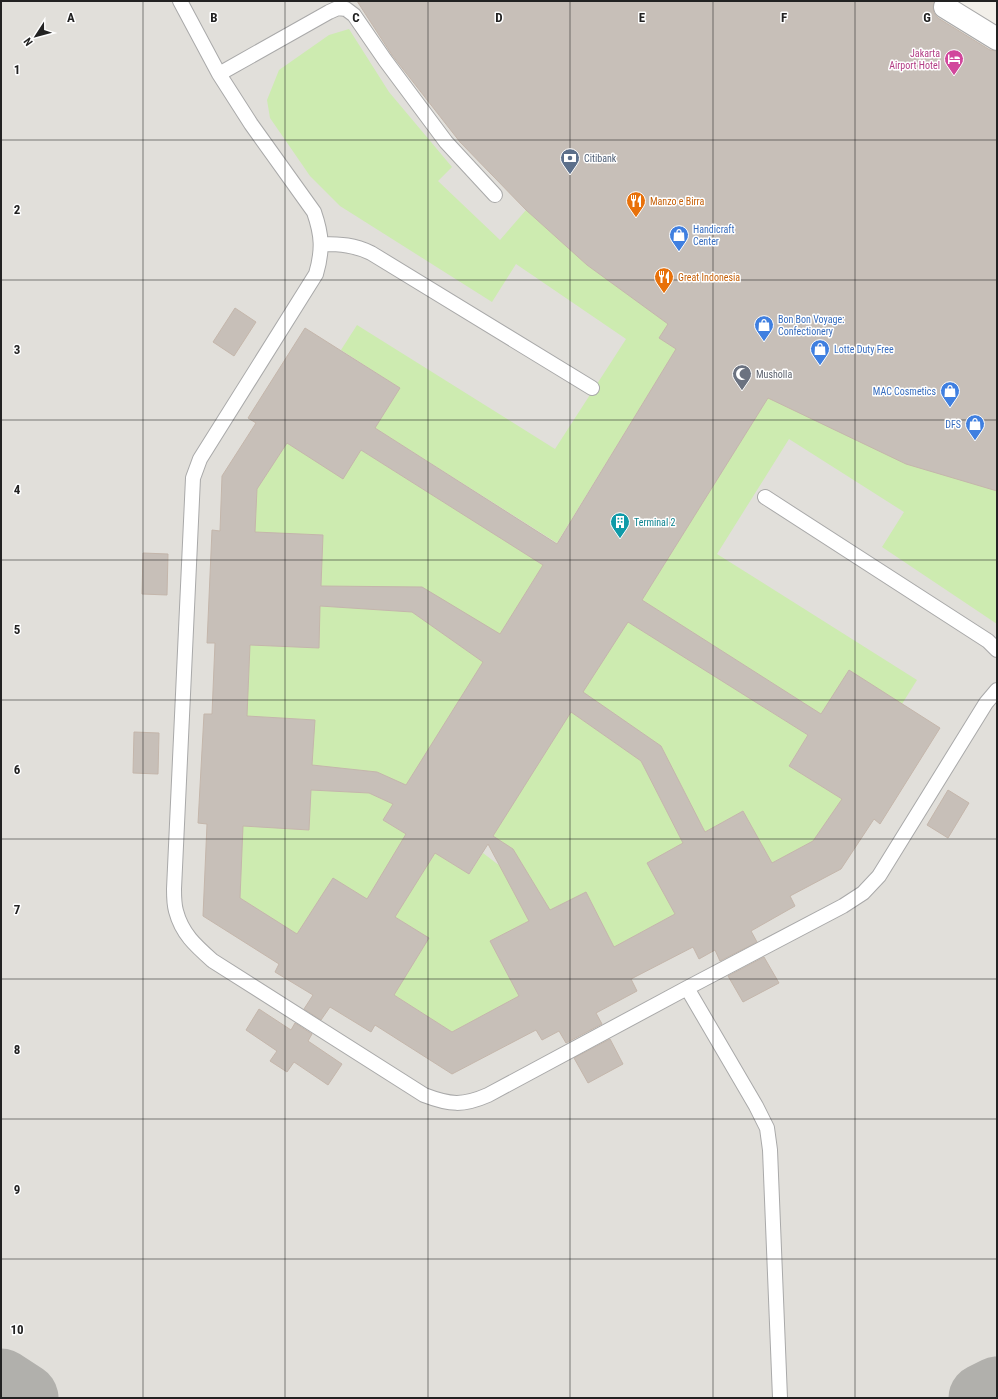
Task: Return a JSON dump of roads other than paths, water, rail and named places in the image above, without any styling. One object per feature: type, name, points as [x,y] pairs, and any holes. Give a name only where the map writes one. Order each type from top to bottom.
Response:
[{"type":"street","points":[[945,7],[997,39]]},
{"type":"lane","points":[[180,1],[219,74],[251,124],[314,212],[320,228],[322,244],[316,274],[200,459],[193,478],[174,889],[175,910],[183,931],[196,947],[213,961],[424,1095],[439,1101],[456,1104],[474,1101],[488,1095],[843,906],[863,893],[879,876],[986,703],[997,690]]},
{"type":"lane","points":[[219,74],[329,12],[338,8],[346,9],[354,15],[385,60],[446,142],[495,195]]},
{"type":"lane","points":[[322,244],[357,246],[371,252],[592,388]]},
{"type":"lane","points":[[765,497],[981,637],[997,650]]},
{"type":"lane","points":[[687,988],[756,1106],[766,1128],[770,1150],[780,1398]]},
{"type":"place","name":"Jakarta Airport Hotel","points":[[954,76]]},
{"type":"place","name":"Citibank","points":[[570,175]]},
{"type":"place","name":"Manzo e Birra","points":[[636,218]]},
{"type":"place","name":"Handicraft Center","points":[[679,252]]},
{"type":"place","name":"Great Indonesia","points":[[664,294]]},
{"type":"place","name":"Bon Bon Voyage: Confectionery","points":[[764,342]]},
{"type":"place","name":"Lotte Duty Free","points":[[820,366]]},
{"type":"place","name":"Musholla","points":[[742,391]]},
{"type":"place","name":"MAC Cosmetics","points":[[950,408]]},
{"type":"place","name":"DFS","points":[[975,441]]},
{"type":"place","name":"Terminal 2","points":[[620,539]]}]
